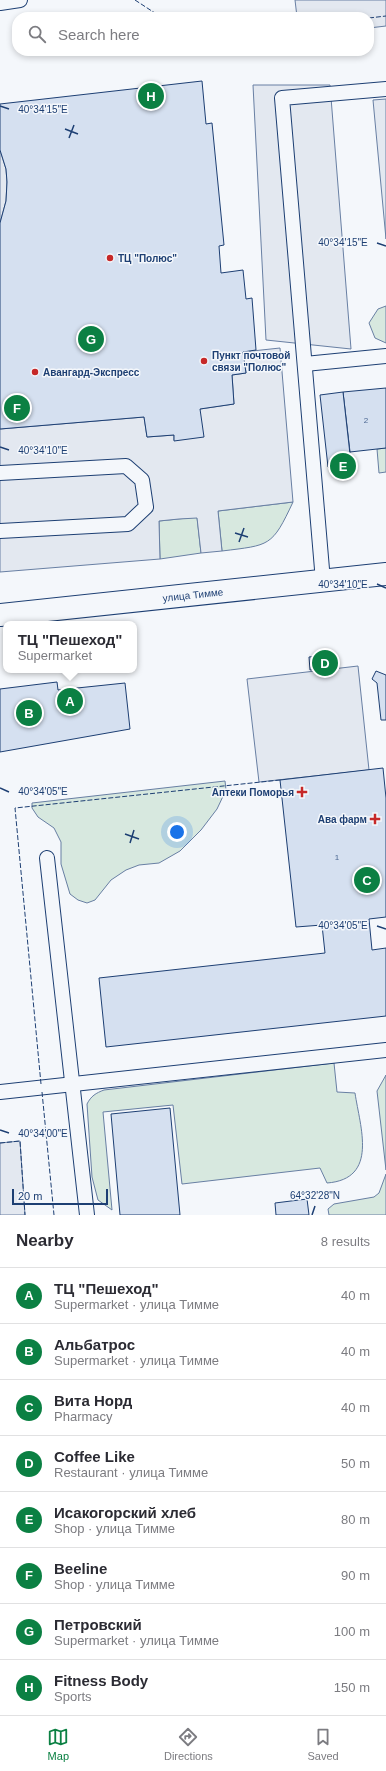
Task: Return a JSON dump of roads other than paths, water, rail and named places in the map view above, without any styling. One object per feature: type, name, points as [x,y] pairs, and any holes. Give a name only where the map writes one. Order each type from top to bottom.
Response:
[{"type":"main road","name":"улица Тимме","points":[[0,615],[386,574]]},
{"type":"lane","points":[[0,3],[20,0]]},
{"type":"lane","points":[[322,581],[282,98],[386,89]]},
{"type":"lane","points":[[305,364],[386,356]]},
{"type":"lane","points":[[0,473],[126,466],[142,480],[146,507],[128,524],[0,532]]},
{"type":"lane","points":[[47,858],[87,1215]]},
{"type":"lane","points":[[0,1092],[386,1050]]},
{"type":"place","name":"Fitness Body","points":[[151,96]]},
{"type":"place","name":"ТЦ \"Полюс\"","points":[[110,258]]},
{"type":"place","name":"Петровский","points":[[91,339]]},
{"type":"place","name":"Пункт почтовой связи \"Полюс\"","points":[[204,361]]},
{"type":"place","name":"Авангард-Экспресс","points":[[35,372]]},
{"type":"place","name":"Beeline","points":[[17,408]]},
{"type":"place","name":"Исакогорский хлеб","points":[[343,466]]},
{"type":"place","name":"Coffee Like","points":[[325,663]]},
{"type":"place","name":"ТЦ \"Пешеход\"","points":[[70,701]]},
{"type":"place","name":"Альбатрос","points":[[29,713]]},
{"type":"place","name":"Аптеки Поморья","points":[[302,792]]},
{"type":"place","name":"Ава фарм","points":[[375,819]]},
{"type":"place","name":"Вита Норд","points":[[367,880]]}]
